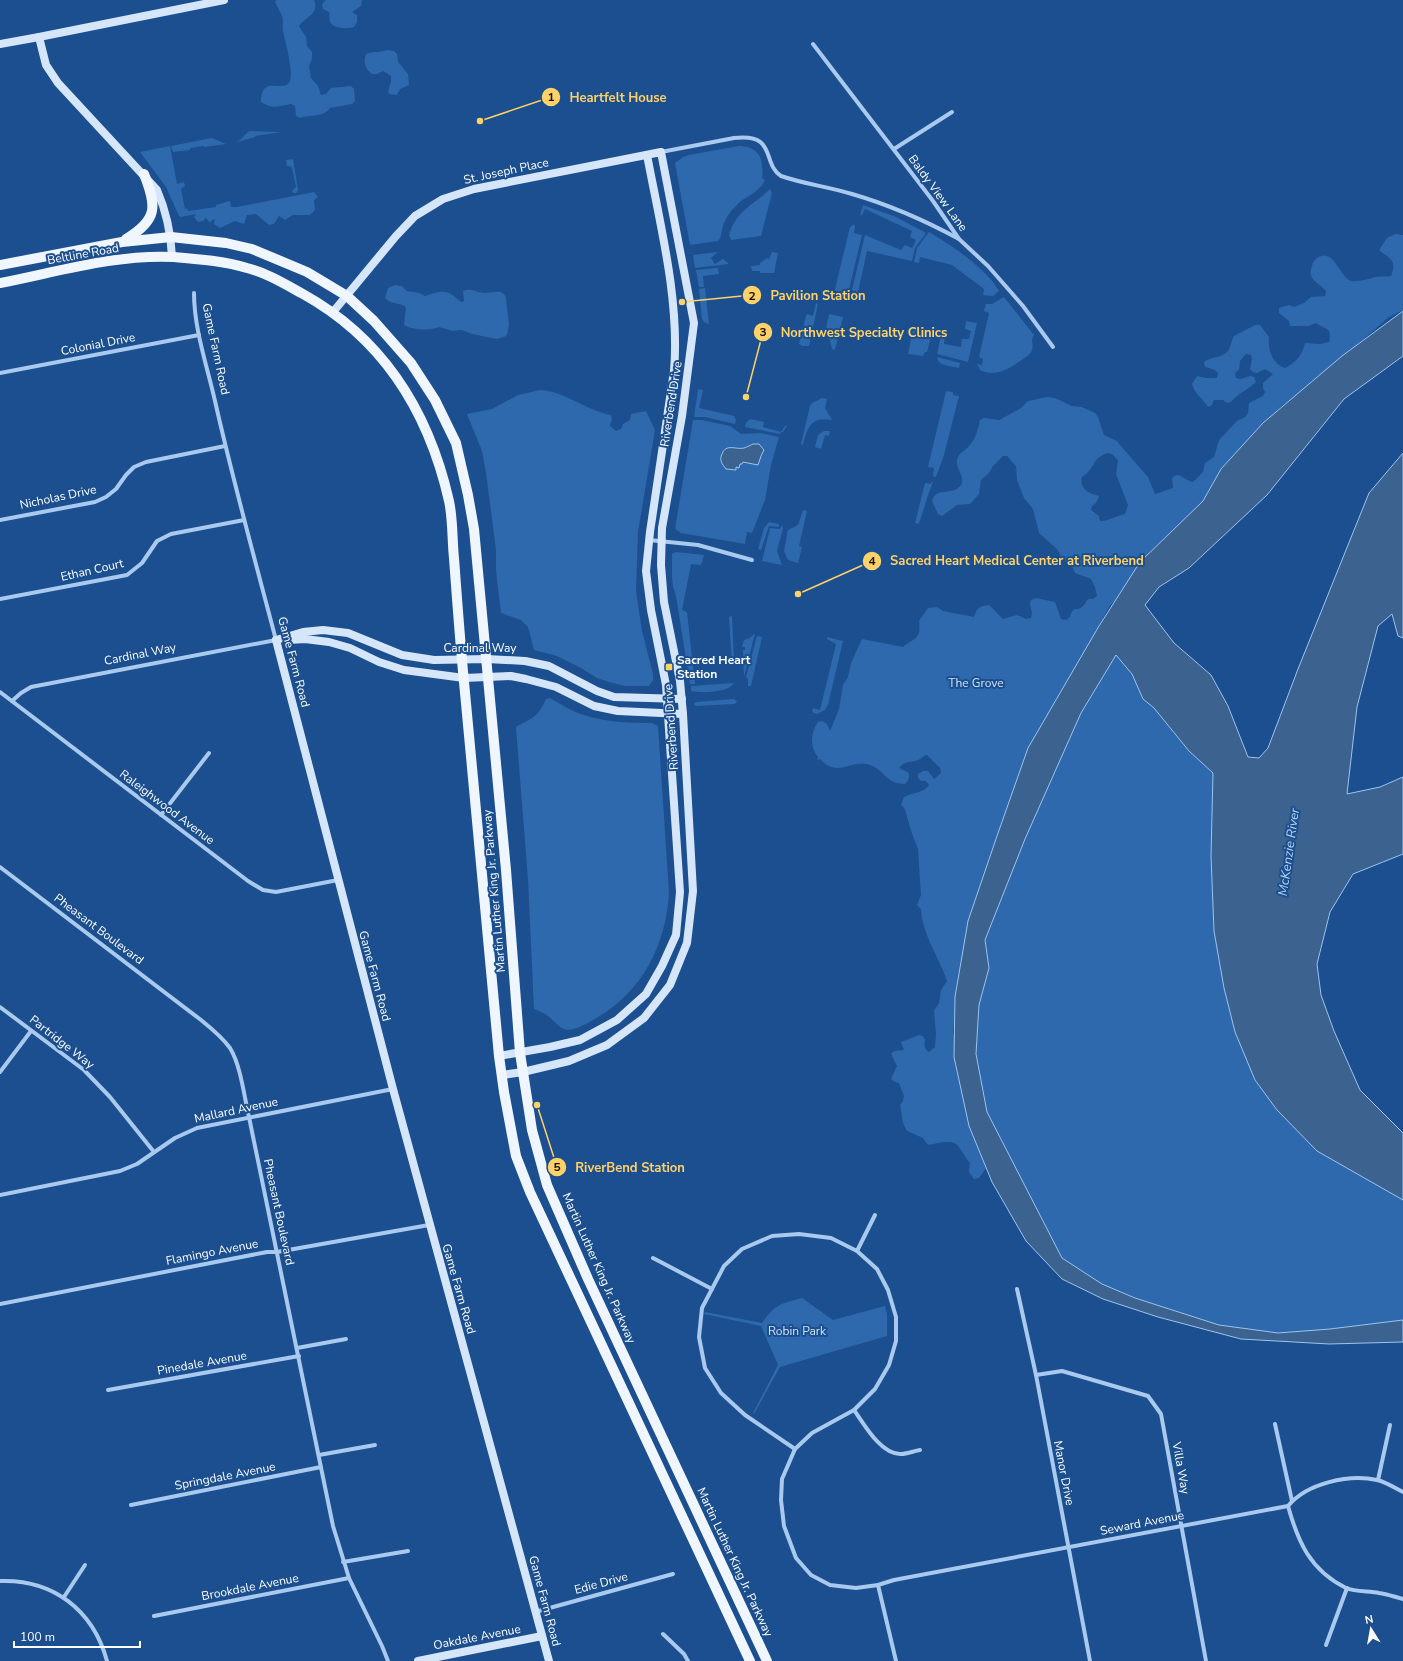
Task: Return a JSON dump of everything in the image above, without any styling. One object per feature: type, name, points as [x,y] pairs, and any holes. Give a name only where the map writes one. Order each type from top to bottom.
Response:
[{"type":"main road","points":[[122,242],[140,230],[150,219],[153,206],[151,192],[144,174]]},
{"type":"main road","name":"Martin Luther King Jr. Parkway","points":[[171,237],[226,242],[252,249],[307,272],[347,296],[374,321],[411,363],[435,400],[456,443],[474,529],[506,870],[520,1052],[532,1130],[547,1185],[591,1286],[767,1661]]},
{"type":"main road","name":"Beltline Road","points":[[0,265],[122,242],[171,237]]},
{"type":"main road","name":"Martin Luther King Jr. Parkway","points":[[172,257],[214,261],[246,267],[275,278],[333,312],[370,343],[387,364],[413,402],[435,451],[450,504],[462,659],[499,1056],[516,1156],[530,1192],[750,1661]]},
{"type":"main road","name":"Beltline Road","points":[[0,283],[114,261],[172,257]]},
{"type":"street","points":[[0,44],[224,0]]},
{"type":"street","points":[[39,37],[46,65],[58,83],[113,144],[144,174],[157,190],[166,210],[171,237],[172,257]]},
{"type":"street","name":"Baldy View Lane","points":[[813,44],[933,201],[959,239],[988,266],[1023,306],[1053,347]]},
{"type":"street","points":[[894,149],[952,112]]},
{"type":"street","points":[[661,152],[746,136],[756,139],[763,144],[776,171],[781,176],[852,194],[891,206],[923,220],[959,239]]},
{"type":"street","name":"St. Joseph Place","points":[[333,312],[396,236],[415,216],[444,199],[474,188],[661,152]]},
{"type":"street","name":"Riverbend Drive","points":[[502,1075],[523,1072],[569,1061],[607,1045],[644,1018],[670,985],[687,943],[693,891],[682,699],[680,680],[664,602],[661,565],[662,528],[682,416],[694,323],[661,152]]},
{"type":"street","name":"Riverbend Drive","points":[[499,1056],[550,1048],[580,1040],[618,1020],[646,994],[668,954],[676,935],[680,892],[666,685],[650,610],[646,571],[649,540],[674,372],[676,347],[670,279],[647,155]]},
{"type":"street","name":"Game Farm Road","points":[[194,293],[194,309],[199,335],[244,520],[392,1089],[549,1661]]},
{"type":"street","name":"Colonial Drive","points":[[0,373],[199,335]]},
{"type":"street","name":"Nicholas Drive","points":[[0,520],[95,502],[111,493],[116,489],[126,475],[134,468],[146,462],[225,446]]},
{"type":"street","name":"Ethan Court","points":[[0,599],[127,575],[142,564],[157,542],[171,534],[244,520]]},
{"type":"street","points":[[649,540],[698,545],[752,560]]},
{"type":"street","name":"Cardinal Way","points":[[12,701],[31,687],[276,640],[303,632],[323,630],[348,633],[402,655],[434,660],[487,659],[525,661],[549,666],[597,691],[614,696],[682,699]]},
{"type":"street","name":"Cardinal Way","points":[[276,640],[305,639],[328,642],[350,648],[379,662],[404,670],[464,678],[511,676],[556,687],[594,706],[618,711],[683,714]]},
{"type":"street","name":"Raleighwood Avenue","points":[[0,692],[248,881],[263,890],[276,892],[338,880]]},
{"type":"street","points":[[161,815],[209,752]]},
{"type":"street","name":"Pheasant Boulevard","points":[[0,867],[216,1032],[229,1048],[236,1061],[299,1356],[333,1526],[349,1578],[388,1661]]},
{"type":"street","name":"Partridge Way","points":[[0,1007],[84,1070],[110,1097],[154,1152]]},
{"type":"street","points":[[0,1072],[31,1031]]},
{"type":"street","name":"Mallard Avenue","points":[[0,1195],[120,1171],[137,1164],[175,1138],[197,1128],[392,1089]]},
{"type":"street","points":[[857,1251],[875,1214]]},
{"type":"street","name":"Flamingo Avenue","points":[[0,1304],[267,1252],[277,1252],[429,1225]]},
{"type":"street","points":[[799,1234],[831,1238],[857,1251],[877,1268],[888,1290],[896,1317],[896,1341],[889,1365],[875,1389],[854,1410],[812,1433],[795,1449],[745,1415],[721,1393],[705,1368],[699,1337],[702,1308],[724,1266],[742,1249],[772,1236],[799,1234]]},
{"type":"street","points":[[653,1258],[712,1289]]},
{"type":"street","name":"Manor Drive","points":[[1017,1289],[1036,1375],[1090,1661]]},
{"type":"street","points":[[297,1348],[346,1339]]},
{"type":"street","name":"Pinedale Avenue","points":[[108,1390],[299,1356]]},
{"type":"street","name":"Villa Way","points":[[1036,1375],[1062,1371],[1148,1396],[1161,1414],[1206,1661]]},
{"type":"street","points":[[854,1410],[877,1442],[891,1452],[901,1454],[920,1450]]},
{"type":"street","points":[[1275,1424],[1292,1500]]},
{"type":"street","points":[[1378,1480],[1390,1425]]},
{"type":"street","points":[[319,1455],[374,1445]]},
{"type":"street","name":"Seward Avenue","points":[[795,1449],[782,1479],[781,1500],[784,1526],[796,1558],[811,1575],[830,1585],[856,1588],[878,1585],[894,1580],[1288,1506]]},
{"type":"street","name":"Springdale Avenue","points":[[131,1505],[322,1467]]},
{"type":"street","points":[[1403,1492],[1378,1480],[1353,1477],[1329,1482],[1309,1490],[1292,1500],[1288,1506],[1295,1531],[1305,1553],[1322,1572],[1347,1588],[1381,1593],[1403,1599]]},
{"type":"street","points":[[343,1562],[408,1550]]},
{"type":"street","points":[[64,1597],[85,1565]]},
{"type":"street","name":"Edie Drive","points":[[535,1612],[673,1574]]},
{"type":"street","name":"Brookdale Avenue","points":[[154,1616],[349,1578]]},
{"type":"street","points":[[0,1581],[14,1581],[39,1585],[64,1597],[82,1613],[95,1630],[107,1661]]},
{"type":"street","points":[[878,1585],[896,1661]]},
{"type":"street","points":[[1326,1645],[1347,1588]]},
{"type":"street","points":[[663,1634],[684,1654],[688,1661]]},
{"type":"street","name":"Oakdale Avenue","points":[[418,1661],[542,1636]]},
{"type":"green space","points":[[276,0],[314,0],[315,9],[299,26],[306,37],[307,46],[312,52],[312,59],[309,66],[311,78],[318,86],[321,95],[326,94],[331,88],[351,86],[354,89],[355,101],[352,104],[330,108],[320,115],[300,118],[296,116],[295,106],[291,104],[273,107],[261,102],[264,89],[268,86],[286,85],[291,79],[283,31],[283,18],[275,2]]},
{"type":"green space","points":[[326,0],[362,0],[361,6],[352,12],[357,15],[357,22],[354,27],[341,28],[334,26],[330,22],[329,12],[323,9],[322,4]]},
{"type":"green space","points":[[387,50],[394,51],[397,54],[398,62],[408,74],[409,85],[400,89],[397,95],[389,94],[388,92],[391,76],[383,71],[377,74],[372,74],[365,65],[366,54]]},
{"type":"green space","points":[[248,132],[282,132],[255,136],[234,143],[239,141]]},
{"type":"green space","points":[[212,138],[226,144],[190,148],[190,150],[173,152],[171,146]]},
{"type":"green space","points":[[170,146],[177,184],[184,182],[185,186],[181,189],[185,209],[187,208],[188,211],[216,207],[216,205],[230,201],[231,207],[237,207],[314,192],[318,197],[314,200],[315,210],[310,215],[293,215],[285,220],[279,216],[274,224],[269,225],[256,214],[247,215],[244,224],[235,221],[220,228],[214,224],[215,219],[210,223],[206,218],[203,221],[198,222],[194,217],[196,214],[181,217],[179,216],[166,187],[140,152]]},
{"type":"green space","points":[[739,146],[752,149],[759,155],[762,165],[762,178],[765,180],[759,189],[739,203],[726,218],[718,241],[690,245],[675,163],[683,157],[689,155]]},
{"type":"green space","points":[[293,159],[298,190],[296,193],[293,193],[292,191],[296,187],[292,167],[287,166],[286,160]]},
{"type":"green space","points":[[770,189],[772,193],[761,236],[731,240],[729,235],[741,213]]},
{"type":"green space","points":[[863,205],[896,217],[926,233],[915,248],[912,261],[867,251],[858,292],[852,290],[865,235],[901,250],[905,245],[912,248],[916,240],[910,237],[912,231],[865,209],[860,216]]},
{"type":"green space","points":[[855,225],[854,233],[862,235],[847,298],[838,296],[835,289],[850,227]]},
{"type":"green space","points":[[929,232],[957,250],[977,266],[986,274],[999,291],[993,296],[983,295],[984,289],[952,265],[920,257],[919,263],[914,262],[917,248]]},
{"type":"green space","name":"The Grove","points":[[1395,234],[1403,235],[1403,310],[1389,317],[1313,383],[1279,408],[1213,496],[1109,607],[1097,629],[955,1011],[953,1032],[987,1167],[979,1178],[974,1179],[969,1172],[970,1163],[956,1144],[945,1142],[928,1145],[923,1138],[907,1131],[903,1123],[900,1105],[904,1096],[899,1083],[891,1079],[897,1066],[891,1054],[894,1051],[904,1050],[901,1042],[919,1035],[923,1036],[925,1040],[924,1044],[927,1051],[929,1052],[935,1047],[936,1034],[934,1011],[939,1003],[941,990],[947,981],[924,927],[921,909],[917,905],[921,895],[918,849],[905,809],[901,805],[904,797],[924,790],[929,785],[926,781],[921,781],[918,778],[918,774],[923,771],[928,771],[934,779],[941,773],[940,768],[927,755],[916,761],[904,763],[899,768],[908,772],[909,778],[905,784],[889,779],[873,766],[867,764],[861,763],[838,768],[826,765],[820,759],[817,760],[818,757],[812,744],[812,735],[815,726],[818,722],[822,721],[827,724],[830,731],[839,709],[843,685],[848,677],[851,663],[862,639],[903,647],[917,637],[919,631],[919,621],[928,608],[937,607],[943,611],[974,617],[979,608],[989,605],[1003,619],[1017,615],[1026,619],[1031,618],[1031,600],[1036,598],[1055,602],[1061,619],[1066,620],[1070,617],[1074,609],[1081,608],[1088,599],[1093,599],[1097,596],[1091,579],[1075,573],[1071,564],[1063,560],[1057,549],[1039,533],[1033,509],[1024,498],[1017,480],[1016,466],[1007,456],[1003,456],[981,480],[979,494],[970,504],[957,505],[942,516],[938,514],[932,501],[936,494],[954,490],[961,485],[962,478],[957,460],[961,453],[973,440],[980,420],[984,418],[999,420],[1021,408],[1028,401],[1047,397],[1055,398],[1072,406],[1082,407],[1095,413],[1098,417],[1104,435],[1117,441],[1148,477],[1155,494],[1173,488],[1172,478],[1176,475],[1193,482],[1203,472],[1205,463],[1214,457],[1219,440],[1237,421],[1245,417],[1248,413],[1249,403],[1263,396],[1265,392],[1263,383],[1273,374],[1265,369],[1257,373],[1253,372],[1250,369],[1252,359],[1251,355],[1246,354],[1240,361],[1239,370],[1235,373],[1236,378],[1241,379],[1250,376],[1254,377],[1256,382],[1231,402],[1227,403],[1223,400],[1214,400],[1212,405],[1208,407],[1192,384],[1197,376],[1217,378],[1218,373],[1215,370],[1205,367],[1204,362],[1225,354],[1229,349],[1234,336],[1255,325],[1260,325],[1269,337],[1271,355],[1276,363],[1285,368],[1298,358],[1305,343],[1320,344],[1329,342],[1330,333],[1327,329],[1316,323],[1308,326],[1290,326],[1289,321],[1279,313],[1279,308],[1289,305],[1294,307],[1304,303],[1311,297],[1325,296],[1326,291],[1312,279],[1311,276],[1311,267],[1314,261],[1321,256],[1330,258],[1344,276],[1351,281],[1391,276],[1393,271],[1392,261],[1379,250],[1387,238]],"holes":[[[1107,453],[1112,454],[1118,460],[1116,474],[1128,505],[1125,514],[1100,521],[1099,516],[1091,510],[1099,496],[1092,494],[1083,488],[1081,481],[1082,477],[1090,470],[1098,458]]]},
{"type":"green space","points":[[718,252],[711,258],[715,264],[723,259],[729,264],[695,268],[693,255]]},
{"type":"green space","points":[[772,252],[778,253],[774,273],[760,273],[760,271],[752,271],[751,266],[760,265],[760,263],[767,258],[769,259]]},
{"type":"green space","points":[[718,268],[719,274],[703,276],[704,287],[699,287],[696,270]]},
{"type":"green space","points":[[395,285],[402,286],[407,291],[419,293],[425,296],[440,292],[448,293],[461,302],[464,301],[463,291],[466,290],[485,293],[501,292],[506,299],[509,324],[507,335],[497,339],[472,334],[462,330],[452,331],[439,327],[422,329],[407,327],[404,325],[406,307],[391,302],[385,298],[388,288]]},
{"type":"green space","points":[[705,288],[709,324],[704,322],[702,319],[699,289]]},
{"type":"green space","points":[[1004,297],[1034,335],[1032,339],[1032,348],[1028,355],[1008,369],[992,373],[986,372],[980,370],[977,364],[982,365],[983,359],[979,357],[989,313],[984,311],[986,304],[992,304]]},
{"type":"green space","points":[[816,303],[818,304],[809,346],[802,346],[799,344],[806,316],[807,314],[813,316]]},
{"type":"green space","points":[[829,314],[843,317],[835,350],[832,349],[830,340],[825,333]]},
{"type":"green space","points":[[966,321],[977,323],[968,362],[937,354],[941,335],[945,336],[944,344],[961,347],[962,339],[969,339],[971,331],[965,329]]},
{"type":"green space","points":[[913,329],[918,331],[917,337],[926,339],[928,332],[932,333],[927,352],[925,352],[923,356],[908,354]]},
{"type":"green space","points":[[937,357],[960,363],[959,368],[942,364]]},
{"type":"green space","points":[[698,389],[703,390],[699,408],[734,416],[736,420],[735,424],[705,417],[694,417]]},
{"type":"green space","points":[[540,390],[559,394],[602,413],[611,415],[612,419],[610,426],[616,431],[621,429],[623,424],[630,420],[631,414],[646,411],[655,430],[638,532],[636,591],[642,631],[653,674],[653,680],[649,686],[625,686],[609,682],[597,678],[557,656],[534,650],[528,627],[521,620],[501,613],[496,571],[496,550],[486,473],[482,451],[467,414],[492,409],[518,395]]},
{"type":"green space","points":[[946,391],[953,392],[953,395],[959,396],[944,455],[936,477],[933,476],[934,468],[928,467]]},
{"type":"green space","points":[[822,398],[827,399],[825,408],[832,420],[819,420],[811,425],[806,433],[803,445],[801,444],[810,406],[812,403]]},
{"type":"green space","points":[[750,419],[764,422],[763,427],[781,432],[785,426],[787,426],[780,434],[745,427],[746,423]]},
{"type":"green space","points":[[693,420],[702,420],[730,426],[741,434],[761,433],[779,437],[771,465],[765,500],[752,533],[747,532],[745,544],[681,533],[675,529]]},
{"type":"green space","points":[[824,431],[830,431],[829,436],[825,435],[821,449],[815,447],[818,435]]},
{"type":"green space","points":[[931,482],[933,482],[919,524],[915,523],[925,483],[931,484]]},
{"type":"green space","points":[[803,510],[807,511],[799,546],[802,547],[798,563],[788,560],[784,551],[788,530],[798,525]]},
{"type":"green space","points":[[769,522],[779,524],[779,527],[769,526],[761,550],[758,549],[764,528]]},
{"type":"green space","points":[[782,525],[783,528],[777,551],[782,565],[762,561],[770,528],[780,529]]},
{"type":"green space","points":[[676,552],[704,555],[701,565],[691,564],[682,610],[687,612],[695,684],[690,684],[676,596],[673,587],[672,554]]},
{"type":"green space","points":[[732,616],[734,662],[732,665],[729,617]]},
{"type":"green space","points":[[755,633],[744,677],[743,650],[745,650],[745,647],[742,647],[744,640],[750,638]]},
{"type":"green space","points":[[757,636],[762,637],[751,686],[748,686],[748,679],[746,677]]},
{"type":"green space","points":[[827,637],[843,641],[828,705],[825,710],[817,714],[812,712],[813,708],[820,710],[836,644],[827,639]]},
{"type":"green space","points":[[1116,655],[1132,674],[1143,699],[1154,708],[1189,751],[1213,773],[1211,856],[1214,931],[1224,988],[1235,1032],[1390,1192],[1403,1200],[1403,1320],[1330,1329],[1278,1333],[1219,1325],[1135,1298],[1102,1284],[1062,1258],[987,1112],[976,1054],[979,1005],[989,968],[985,940],[1025,839],[1081,713]]},
{"type":"green space","points":[[734,683],[726,689],[721,690],[708,692],[691,691],[691,686]]},
{"type":"green space","points":[[550,698],[567,708],[587,716],[605,720],[652,723],[658,726],[669,893],[663,932],[648,967],[637,982],[625,997],[610,1009],[587,1024],[568,1030],[561,1028],[548,1016],[534,1009],[528,879],[516,728],[535,716],[541,709],[546,699]]},
{"type":"green space","points":[[734,699],[737,701],[735,704],[696,706],[694,704],[696,702]]},
{"type":"green space","name":"Robin Park","points":[[802,1298],[833,1320],[885,1306],[887,1314],[887,1336],[780,1367],[754,1414],[753,1413],[778,1365],[761,1326],[704,1314],[705,1312],[762,1323],[775,1308]]},
{"type":"water","name":"McKenzie River","points":[[1403,311],[1403,356],[1344,399],[1267,495],[1189,568],[1159,587],[1145,605],[1174,643],[1211,675],[1228,706],[1248,757],[1259,758],[1268,748],[1369,493],[1403,453],[1403,638],[1398,636],[1392,614],[1378,626],[1357,707],[1347,794],[1380,787],[1403,777],[1403,854],[1353,874],[1330,912],[1317,964],[1321,995],[1334,1031],[1360,1090],[1403,1133],[1403,1200],[1317,1151],[1277,1110],[1255,1080],[1235,1032],[1224,988],[1214,931],[1211,856],[1213,773],[1189,751],[1154,708],[1143,699],[1132,674],[1116,655],[1081,713],[1025,839],[985,940],[989,968],[979,1005],[976,1054],[987,1112],[1062,1258],[1102,1284],[1135,1298],[1219,1325],[1278,1333],[1330,1329],[1403,1320],[1403,1342],[1329,1344],[1241,1339],[1158,1317],[1103,1299],[1062,1279],[1026,1241],[992,1182],[969,1126],[954,1057],[955,997],[968,921],[1028,748],[1099,626],[1140,562],[1203,501],[1221,469],[1263,423],[1342,356]]},
{"type":"water","points":[[753,444],[759,444],[764,450],[758,465],[743,462],[740,464],[739,468],[736,467],[736,470],[726,469],[722,464],[721,456],[726,449],[744,448]]},
{"type":"place","name":"Heartfelt House","points":[[480,121]]},
{"type":"place","name":"Pavilion Station","points":[[682,302]]},
{"type":"place","name":"Northwest Specialty Clinics","points":[[746,397]]},
{"type":"place","name":"Sacred Heart Medical Center at Riverbend","points":[[798,594]]},
{"type":"place","name":"Sacred Heart Station","points":[[669,667]]},
{"type":"place","name":"RiverBend Station","points":[[537,1105]]}]
